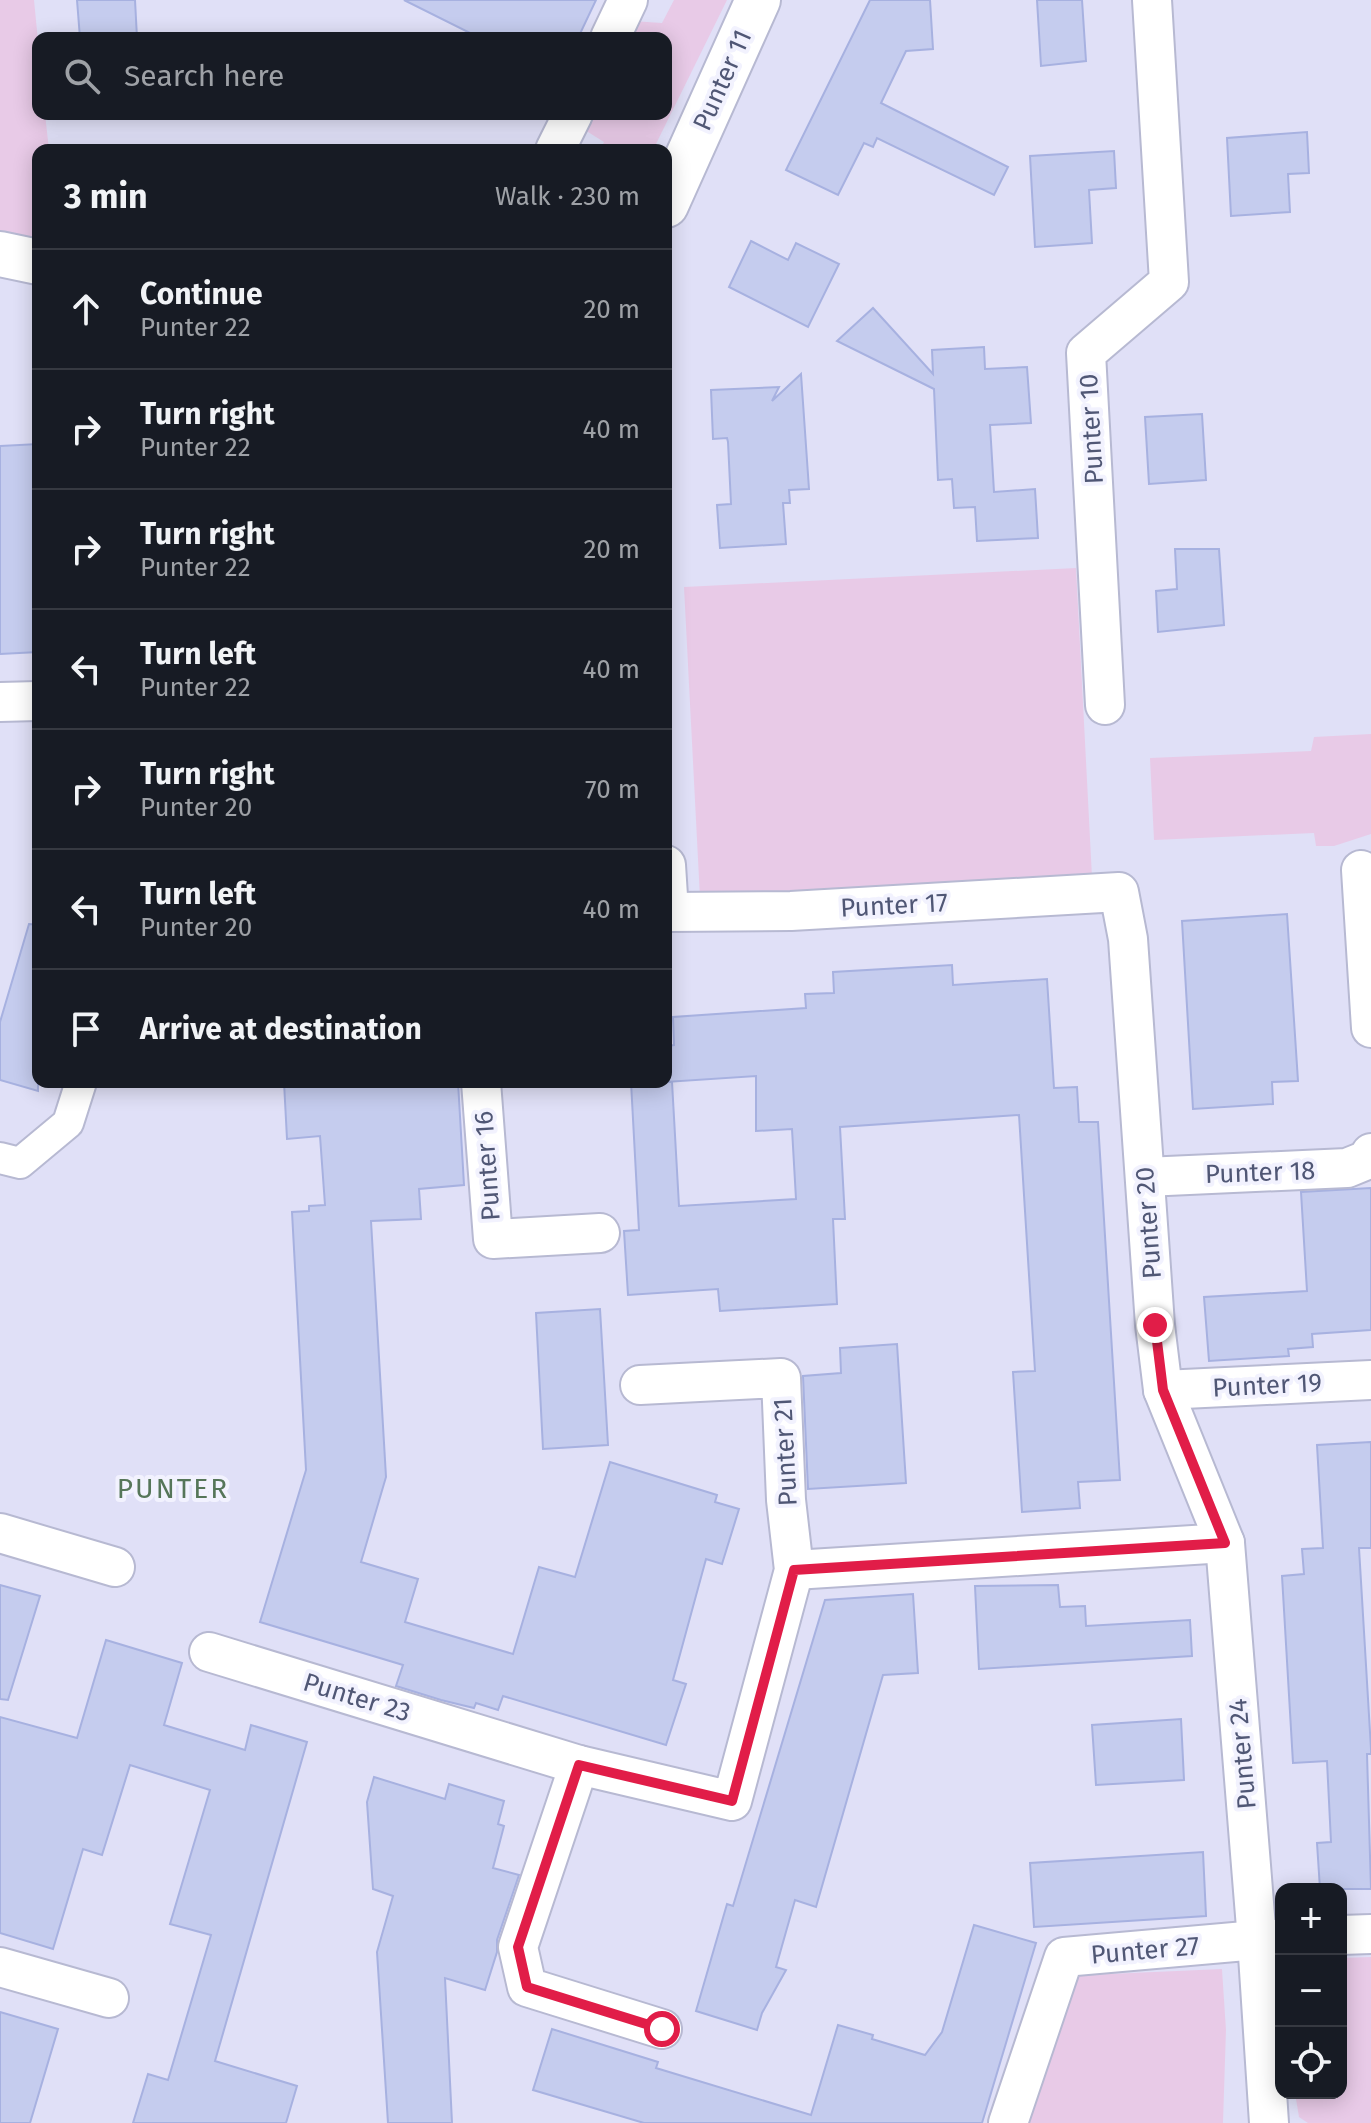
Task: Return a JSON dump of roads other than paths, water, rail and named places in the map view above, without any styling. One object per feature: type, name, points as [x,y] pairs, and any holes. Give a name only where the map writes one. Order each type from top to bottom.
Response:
[{"type":"street","points":[[613,32],[628,0]]},
{"type":"street","name":"Punter 11","points":[[672,192],[758,0]]},
{"type":"street","name":"Punter 10","points":[[1105,705],[1086,353],[1169,282],[1152,0]]},
{"type":"street","points":[[558,144],[570,120]]},
{"type":"street","points":[[0,254],[32,261]]},
{"type":"street","points":[[0,702],[32,701]]},
{"type":"street","points":[[1361,870],[1371,1028]]},
{"type":"street","name":"Punter 17","points":[[672,914],[791,911],[1119,892]]},
{"type":"street","name":"Punter 20","points":[[1119,892],[1128,939],[1155,1325],[1163,1390],[1225,1543]]},
{"type":"street","points":[[0,1158],[20,1163],[68,1123],[79,1088]]},
{"type":"street","name":"Punter 16","points":[[481,1088],[493,1239],[600,1233]]},
{"type":"street","name":"Punter 18","points":[[1145,1177],[1347,1168],[1367,1160],[1371,1153]]},
{"type":"street","name":"Punter 21","points":[[640,1385],[781,1378],[786,1500],[794,1570]]},
{"type":"street","name":"Punter 19","points":[[1163,1390],[1371,1380]]},
{"type":"street","points":[[0,1533],[115,1567]]},
{"type":"street","points":[[794,1570],[1225,1543]]},
{"type":"street","name":"Punter 24","points":[[1225,1543],[1269,1940]]},
{"type":"street","name":"Punter 23","points":[[209,1652],[579,1765],[732,1801],[794,1570]]},
{"type":"street","points":[[579,1765],[518,1947],[527,1987],[662,2029]]},
{"type":"street","points":[[1347,1935],[1371,1934]]},
{"type":"street","points":[[1269,1940],[1269,2123]]},
{"type":"street","name":"Punter 27","points":[[1008,2123],[1064,1957],[1269,1940]]},
{"type":"street","points":[[0,1967],[109,1998]]},
{"type":"district","name":"PUNTER","points":[[173,1488]]}]
